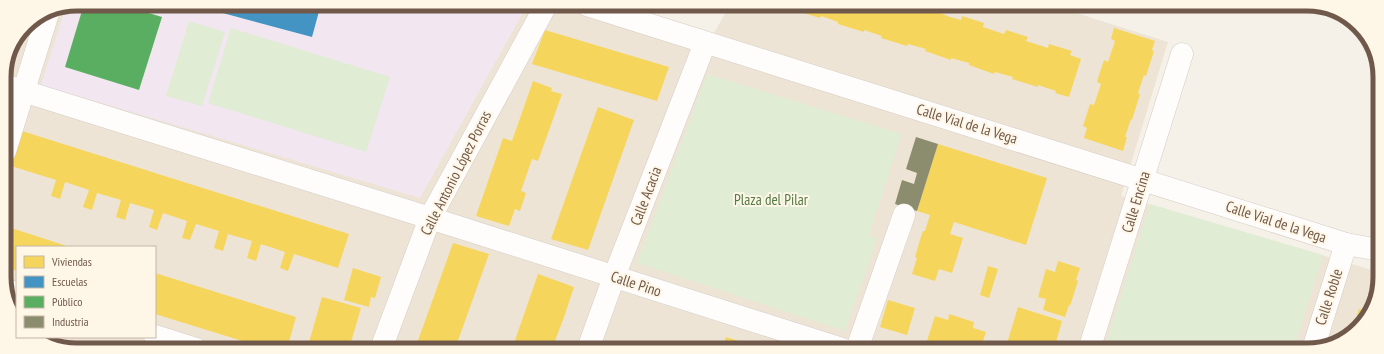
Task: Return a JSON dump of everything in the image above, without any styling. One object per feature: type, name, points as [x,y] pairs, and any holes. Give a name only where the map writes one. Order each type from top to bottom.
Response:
[{"type":"street","name":"Calle Antonio López Porras","points":[[383,343],[430,218],[542,11]]},
{"type":"street","name":"Calle Vial de la Vega","points":[[606,11],[1346,244],[1373,249]]},
{"type":"street","points":[[11,109],[14,88],[45,20]]},
{"type":"street","name":"Calle Acacia","points":[[590,343],[614,277],[705,43]]},
{"type":"street","name":"Calle Encina","points":[[1091,343],[1182,54]]},
{"type":"street","name":"Calle Pino","points":[[14,88],[614,277],[796,342]]},
{"type":"street","points":[[859,343],[904,215]]},
{"type":"street","name":"Calle Roble","points":[[1315,343],[1346,244]]},
{"type":"street","points":[[156,336],[177,343]]},
{"type":"shaded area","points":[[77,11],[642,11],[714,33],[727,11],[1070,11],[1168,42],[1121,196],[1373,270],[1372,290],[1364,310],[1350,327],[1343,332],[1332,338],[1311,343],[64,342],[53,338],[156,338],[156,246],[16,246],[16,301],[12,290],[11,277],[11,73],[13,60],[18,48],[34,27],[44,20],[56,15]]},
{"type":"shaded area","points":[[524,11],[420,198],[41,85],[64,13],[69,12]]},
{"type":"green space","points":[[189,21],[225,32],[202,106],[166,96]]},
{"type":"green space","points":[[231,28],[390,77],[366,152],[208,103]]},
{"type":"green space","name":"Plaza del Pilar","points":[[707,74],[902,134],[869,235],[877,239],[845,331],[637,263]]},
{"type":"green space","points":[[1150,204],[1323,255],[1295,343],[1106,343]]},
{"type":"building: Viviendas","points":[[797,11],[940,11],[940,13],[950,17],[961,20],[962,16],[984,23],[983,27],[1004,34],[1006,30],[1028,37],[1026,41],[1048,48],[1049,44],[1072,51],[1070,55],[1081,59],[1069,97],[1055,93],[1056,91],[1038,85],[1038,87],[1012,79],[1013,77],[995,72],[994,74],[969,65],[969,63],[951,58],[951,60],[925,51],[926,49],[908,44],[907,46],[881,38],[882,36],[864,30],[864,32],[838,24],[838,22],[821,16],[820,18]]},
{"type":"building: Viviendas","points":[[1114,28],[1155,41],[1152,50],[1154,51],[1146,76],[1144,75],[1138,93],[1140,94],[1125,137],[1127,137],[1123,151],[1084,138],[1087,128],[1083,126],[1090,104],[1094,105],[1101,84],[1097,82],[1104,60],[1108,62],[1115,41],[1111,39]]},
{"type":"building: Viviendas","points":[[545,30],[669,67],[657,101],[532,64]]},
{"type":"building: Viviendas","points":[[533,81],[552,88],[551,91],[562,94],[538,161],[532,159],[521,191],[526,193],[520,211],[515,209],[509,226],[476,216],[503,138],[512,141]]},
{"type":"building: Viviendas","points":[[598,107],[634,120],[588,250],[551,239]]},
{"type":"building: Viviendas","points":[[22,131],[349,234],[338,268],[294,254],[288,271],[280,268],[285,252],[261,244],[256,261],[247,258],[252,241],[228,234],[223,251],[214,248],[219,231],[196,224],[190,240],[182,238],[187,221],[163,213],[157,230],[149,227],[154,210],[130,203],[125,220],[116,217],[121,200],[97,193],[92,210],[83,207],[89,190],[65,182],[60,199],[51,196],[56,180],[11,166]]},
{"type":"building: Viviendas","points":[[938,144],[1047,178],[1026,245],[954,222],[950,234],[963,238],[952,273],[939,269],[935,281],[912,274],[917,258],[915,257],[919,243],[930,215],[917,211]]},
{"type":"building: Viviendas","points":[[11,228],[67,246],[16,246],[16,271],[11,269]]},
{"type":"building: Viviendas","points":[[453,243],[489,254],[457,343],[417,343]]},
{"type":"building: Viviendas","points":[[1058,261],[1080,268],[1076,280],[1078,281],[1065,317],[1043,310],[1046,299],[1038,297],[1046,269],[1055,272]]},
{"type":"building: Viviendas","points":[[988,266],[998,269],[989,298],[980,295]]},
{"type":"building: Viviendas","points":[[353,268],[381,277],[375,298],[371,297],[369,307],[344,300]]},
{"type":"building: Viviendas","points":[[156,273],[296,317],[289,343],[249,343],[156,314]]},
{"type":"building: Viviendas","points":[[538,274],[574,287],[554,343],[514,343]]},
{"type":"building: Viviendas","points":[[322,297],[361,308],[351,343],[309,343]]},
{"type":"building: Viviendas","points":[[888,300],[915,308],[907,335],[880,327]]},
{"type":"building: Viviendas","points":[[1018,307],[1062,321],[1056,342],[1054,341],[1054,343],[1007,343]]},
{"type":"building: Viviendas","points":[[1359,309],[1364,310],[1359,317],[1355,321]]},
{"type":"building: Viviendas","points":[[949,314],[974,322],[973,328],[986,332],[982,343],[926,343],[935,316],[948,320]]},
{"type":"building: Viviendas","points":[[726,337],[745,343],[724,343]]},
{"type":"building: Escuelas","points":[[215,11],[319,11],[312,37]]},
{"type":"building: Público","points":[[82,11],[142,11],[162,17],[139,90],[65,67]]},
{"type":"building: Industria","points":[[916,137],[938,144],[917,211],[895,204],[902,180],[914,184],[917,173],[906,169]]}]
